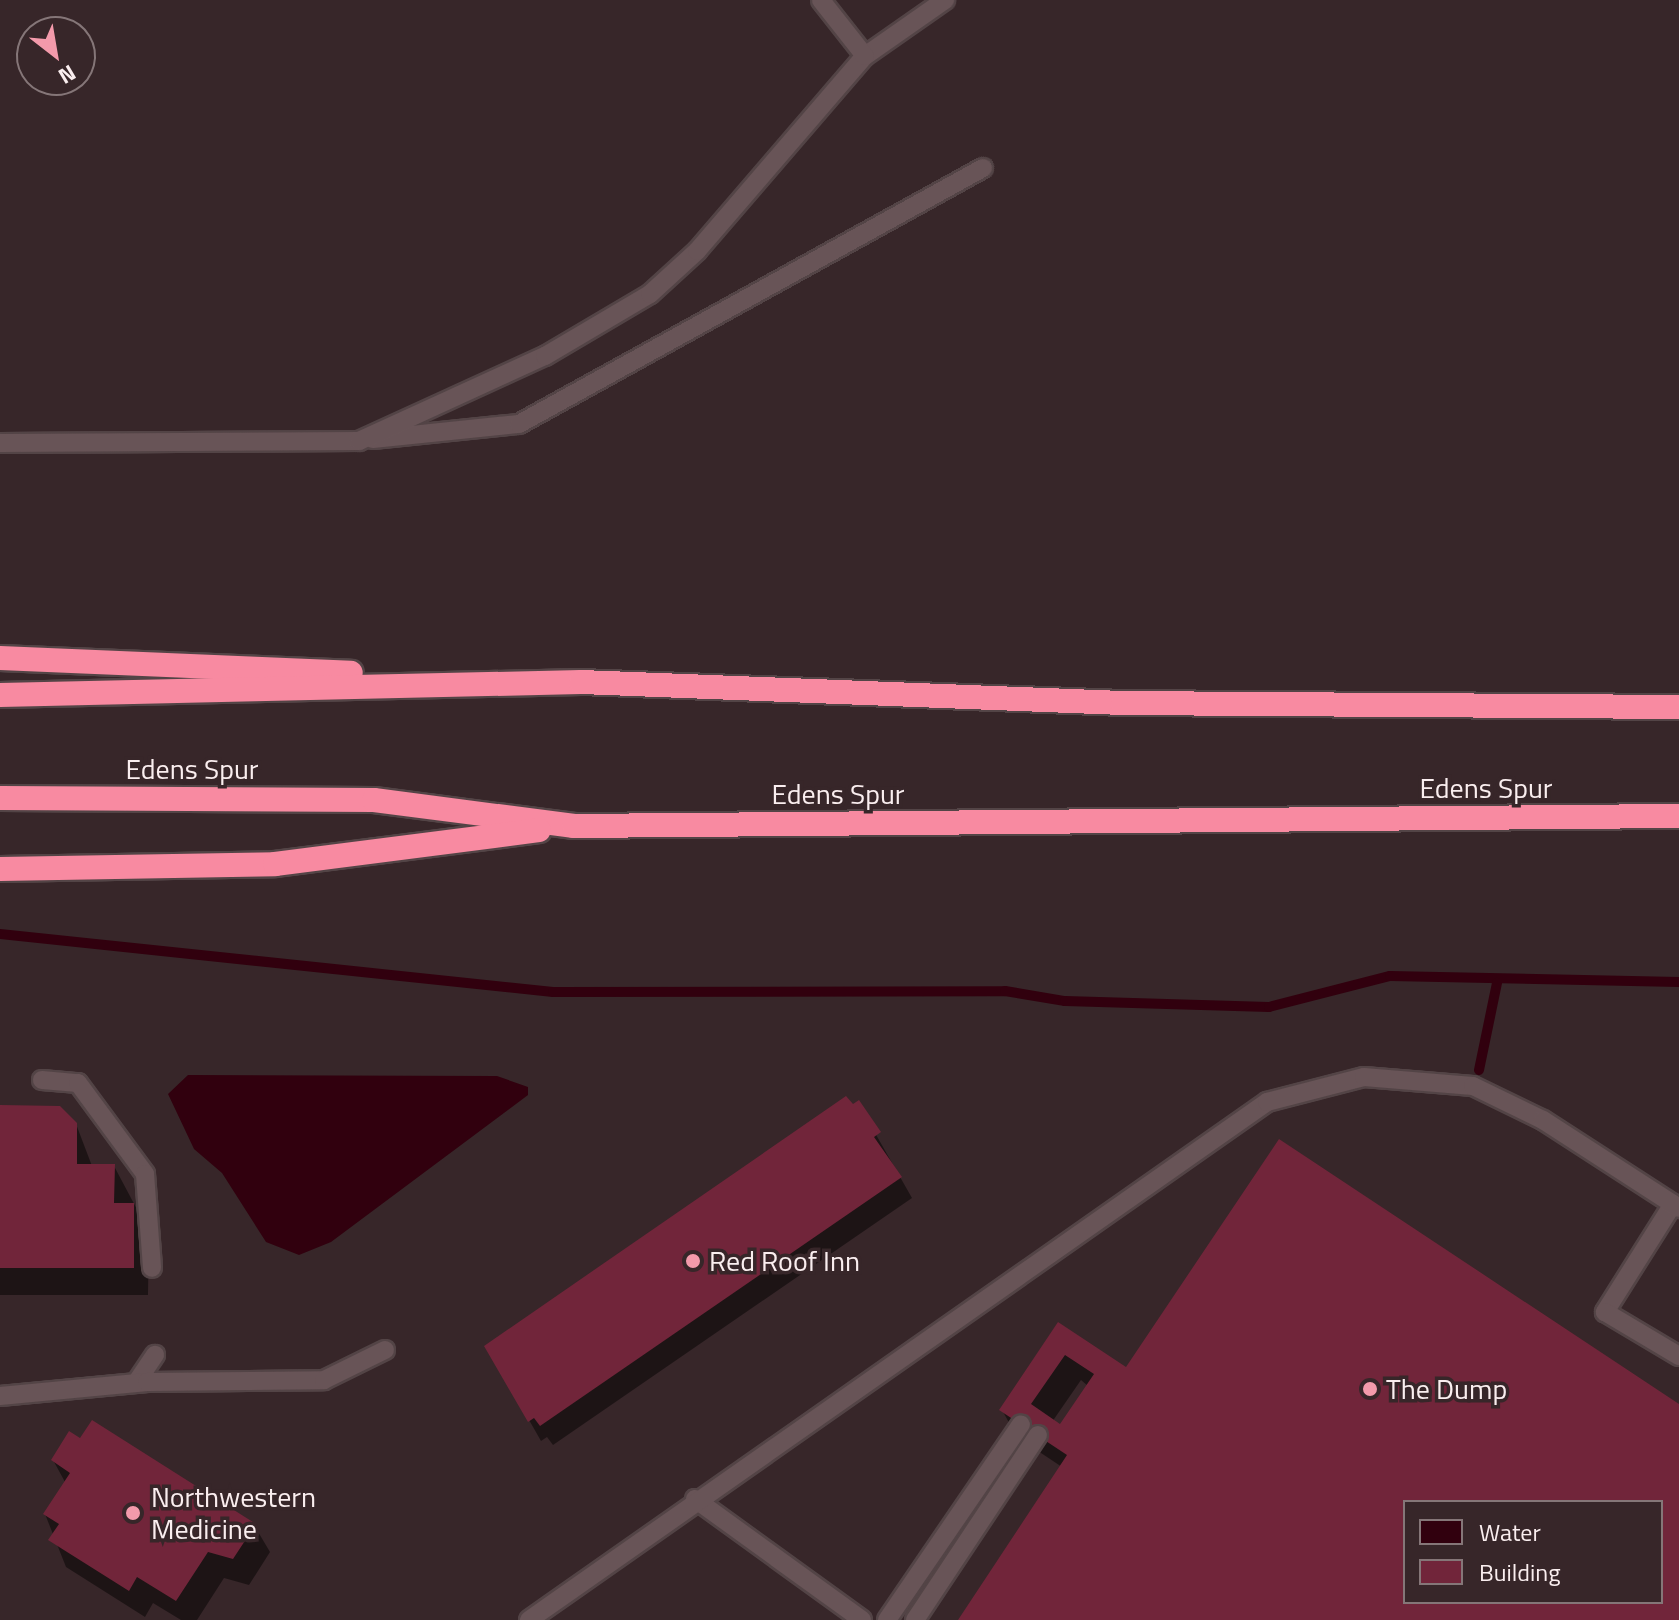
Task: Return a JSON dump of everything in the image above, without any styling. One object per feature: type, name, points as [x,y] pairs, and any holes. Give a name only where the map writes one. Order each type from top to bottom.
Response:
[{"type":"highway","points":[[0,658],[1123,703],[1679,707]]},
{"type":"highway","points":[[0,695],[581,682]]},
{"type":"highway","name":"Edens Spur","points":[[0,798],[374,800],[574,826],[1679,816]]},
{"type":"highway","points":[[0,869],[275,864],[574,826]]},
{"type":"lane","points":[[821,0],[865,56]]},
{"type":"lane","points":[[359,441],[545,356],[650,294],[697,251],[865,56],[945,0]]},
{"type":"lane","points":[[0,443],[359,441],[519,424],[983,168]]},
{"type":"lane","points":[[529,1620],[695,1499],[1267,1102],[1364,1077],[1473,1086],[1543,1120],[1676,1206],[1605,1312],[1679,1356]]},
{"type":"lane","points":[[42,1080],[78,1083],[145,1174],[152,1268]]},
{"type":"lane","points":[[0,1396],[136,1383],[324,1380],[385,1350]]},
{"type":"lane","points":[[136,1383],[155,1355]]},
{"type":"lane","points":[[887,1620],[1021,1424]]},
{"type":"lane","points":[[915,1620],[1038,1435]]},
{"type":"lane","points":[[695,1499],[862,1620]]},
{"type":"water","points":[[188,1075],[497,1076],[528,1087],[528,1095],[331,1242],[299,1255],[266,1242],[222,1173],[194,1149],[168,1094]]},
{"type":"building","name":"Red Roof Inn","points":[[846,1096],[853,1104],[859,1100],[881,1132],[874,1137],[902,1177],[540,1426],[534,1418],[528,1422],[484,1346]]},
{"type":"building","points":[[0,1105],[60,1106],[77,1123],[77,1164],[115,1164],[114,1203],[134,1203],[134,1268],[0,1268]]},
{"type":"building","name":"The Dump","points":[[1279,1139],[1679,1404],[1679,1620],[958,1620],[1067,1455],[999,1410],[1058,1322],[1126,1367]],"holes":[[[1065,1355],[1094,1374],[1060,1424],[1031,1404]]]},
{"type":"building","points":[[92,1420],[256,1524],[233,1559],[208,1552],[176,1601],[137,1577],[129,1591],[48,1540],[59,1524],[43,1514],[70,1473],[51,1460],[69,1431],[80,1438]]},
{"type":"waterway","points":[[0,934],[553,992],[1005,991],[1065,1001],[1269,1007],[1390,976],[1679,982]]},
{"type":"waterway","points":[[1479,1070],[1497,983]]},
{"type":"place","name":"Red Roof Inn","points":[[693,1261]]},
{"type":"place","name":"The Dump","points":[[1370,1389]]},
{"type":"place","name":"Northwestern Medicine","points":[[133,1513]]}]
